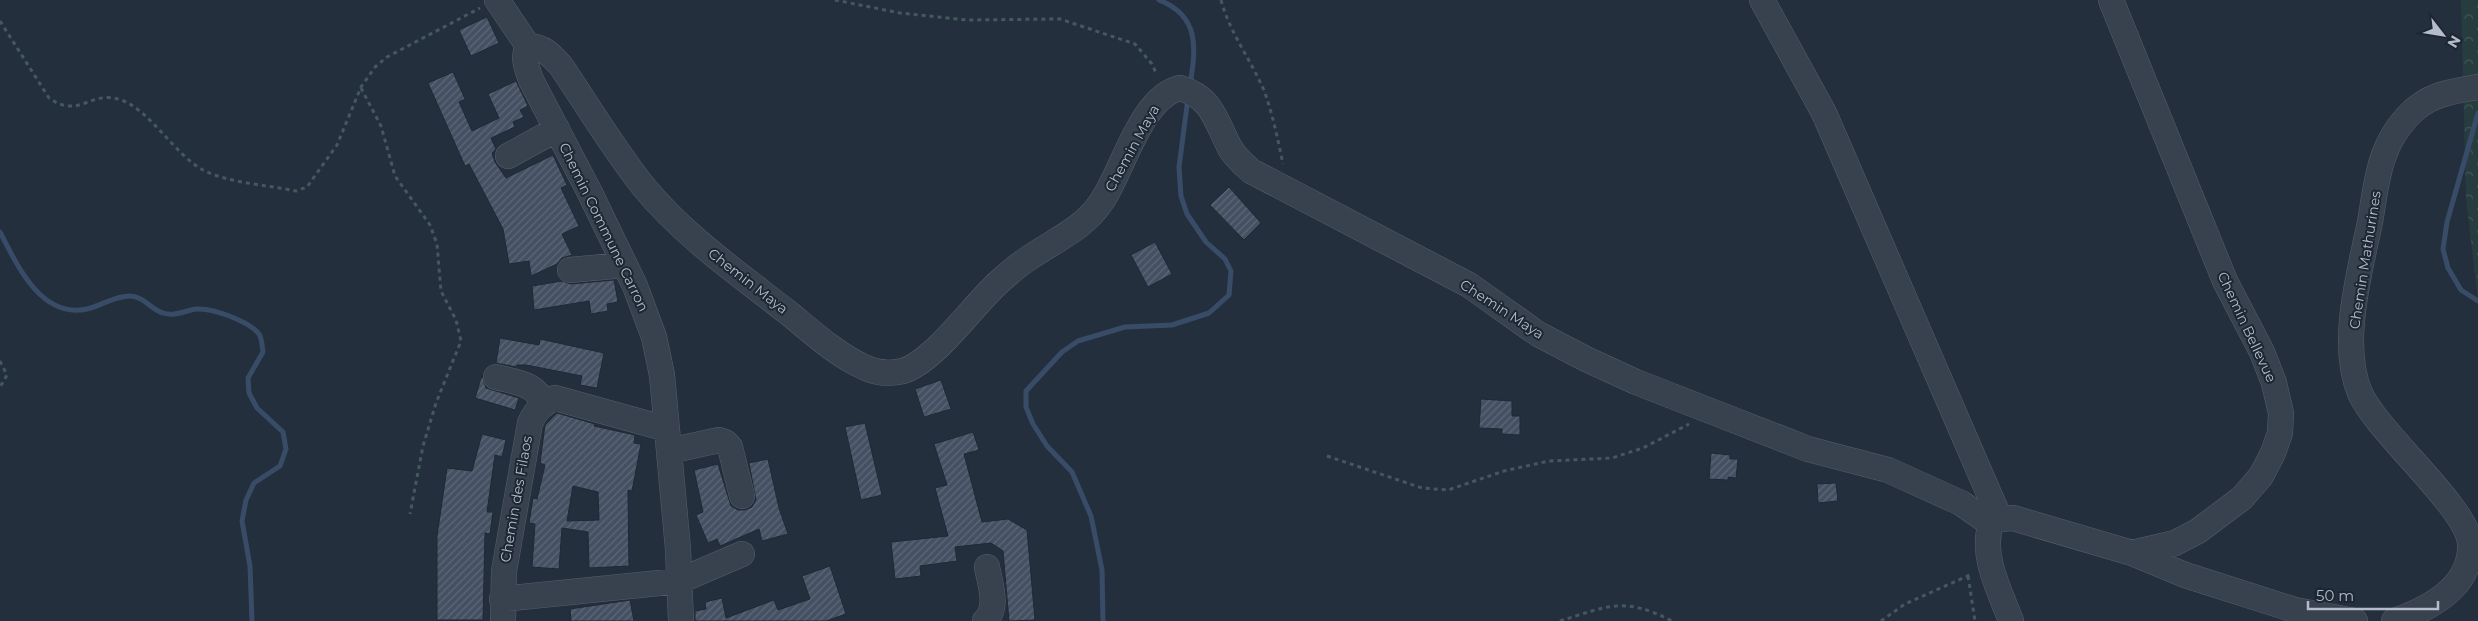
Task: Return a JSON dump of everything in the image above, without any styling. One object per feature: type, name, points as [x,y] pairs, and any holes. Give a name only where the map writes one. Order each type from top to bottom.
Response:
[{"type":"street","points":[[1762,0],[1824,113],[1996,521],[1988,534],[1987,546],[1991,566],[2011,621]]},
{"type":"street","name":"Chemin Bellevue","points":[[1996,521],[2013,518],[2132,553],[2175,543],[2198,531],[2242,498],[2261,476],[2274,452],[2280,433],[2281,413],[2274,383],[2262,352],[2224,281],[2111,0]]},
{"type":"street","points":[[492,2],[528,46]]},
{"type":"street","name":"Chemin Maya","points":[[528,46],[536,46],[550,53],[644,186],[677,222],[709,251],[842,355],[877,372],[895,372],[914,366],[941,344],[998,283],[1027,259],[1086,222],[1104,199],[1151,108],[1181,93],[1210,106],[1231,150],[1250,171],[1470,286],[1538,334],[1586,359],[1808,449],[1888,470],[1996,521]]},
{"type":"street","name":"Chemin Commune Carron","points":[[528,46],[525,53],[525,61],[531,80],[625,265],[646,311],[654,337],[662,375],[681,621]]},
{"type":"street","name":"Chemin Mathurines","points":[[2394,621],[2422,612],[2447,595],[2462,576],[2470,557],[2470,542],[2455,512],[2372,413],[2359,392],[2352,348],[2358,282],[2380,171],[2392,137],[2408,115],[2434,96],[2446,92],[2478,87]]},
{"type":"street","points":[[508,156],[557,129]]},
{"type":"street","points":[[570,270],[625,265]]},
{"type":"street","points":[[496,377],[534,388],[540,394],[543,404],[555,398],[567,400],[668,440],[718,440],[725,442],[730,448],[742,496]]},
{"type":"street","name":"Chemin des Filaos","points":[[543,404],[530,423],[506,562],[503,610],[679,581],[742,554]]},
{"type":"street","points":[[2132,553],[2186,575],[2295,610],[2354,621]]},
{"type":"street","points":[[985,621],[992,610],[993,604],[987,567]]},
{"type":"path","points":[[835,0],[900,13],[967,20],[1060,19],[1136,44],[1152,64],[1181,93]]},
{"type":"path","points":[[1221,0],[1225,16],[1264,93],[1278,140],[1288,192]]},
{"type":"path","points":[[0,21],[49,98],[61,106],[70,108],[103,97],[122,100],[145,116],[180,152],[202,170],[217,175],[296,191],[307,187],[337,145],[361,87],[375,68],[387,57],[492,2]]},
{"type":"path","points":[[361,87],[380,126],[394,176],[430,225],[437,244],[441,291],[456,320],[461,341],[423,446],[410,514]]},
{"type":"path","points":[[0,361],[7,375],[0,387]]},
{"type":"path","points":[[1327,456],[1422,488],[1448,490],[1504,471],[1549,461],[1612,458],[1643,448],[1713,412]]},
{"type":"path","points":[[1881,621],[1905,604],[1991,566]]},
{"type":"path","points":[[1968,576],[1975,621]]},
{"type":"path","points":[[1560,621],[1604,607],[1624,604],[1642,607],[1672,621]]},
{"type":"green space","points":[[2461,0],[2478,0],[2478,300],[2466,198]]},
{"type":"building","points":[[487,17],[499,43],[471,56],[459,30]]},
{"type":"building","points":[[453,72],[465,99],[459,102],[472,131],[499,118],[488,94],[516,81],[528,106],[520,110],[524,117],[513,122],[515,127],[491,138],[496,149],[492,153],[495,162],[506,178],[553,155],[567,185],[561,188],[579,226],[562,234],[572,255],[562,258],[557,264],[531,276],[529,261],[509,264],[503,229],[469,164],[465,166],[428,83]]},
{"type":"building","points":[[1229,187],[1261,223],[1244,240],[1210,205]]},
{"type":"building","points":[[1155,242],[1172,274],[1148,287],[1131,255]]},
{"type":"building","points":[[614,280],[618,302],[607,304],[608,311],[591,314],[589,301],[534,310],[532,286],[562,281],[571,284]]},
{"type":"building","points":[[500,338],[539,345],[540,339],[604,353],[597,388],[580,385],[582,376],[526,365],[517,365],[516,367],[496,363]]},
{"type":"building","points":[[482,375],[486,388],[519,398],[515,410],[475,398]]},
{"type":"building","points":[[941,380],[951,409],[924,417],[915,389]]},
{"type":"building","points":[[1481,399],[1512,401],[1512,416],[1520,416],[1520,435],[1502,434],[1502,429],[1479,428]]},
{"type":"building","points":[[557,413],[595,424],[594,426],[635,435],[634,443],[641,444],[632,491],[628,490],[629,566],[589,568],[588,532],[562,528],[559,569],[532,567],[535,524],[529,523],[533,498],[537,499],[545,465],[540,463],[545,425]],"holes":[[[573,486],[598,492],[599,520],[567,521]]]},
{"type":"building","points":[[865,423],[882,495],[861,500],[845,427]]},
{"type":"building","points":[[973,432],[979,450],[964,454],[982,522],[1008,519],[1027,530],[1035,620],[1009,621],[1003,551],[991,543],[955,547],[957,561],[920,566],[921,576],[895,579],[891,542],[948,536],[935,488],[947,485],[934,444]]},
{"type":"building","points":[[482,434],[506,440],[502,457],[495,455],[487,512],[493,512],[490,534],[485,533],[483,620],[437,620],[437,536],[447,468],[472,471]]},
{"type":"building","points":[[1711,453],[1730,455],[1730,459],[1738,459],[1736,478],[1728,477],[1728,480],[1709,479]]},
{"type":"building","points":[[768,459],[779,508],[788,534],[762,541],[759,529],[720,546],[717,539],[708,543],[696,515],[703,512],[694,470],[718,464],[731,506],[738,510],[745,510],[752,507],[756,500],[749,463]]},
{"type":"building","points":[[1836,483],[1838,501],[1818,503],[1817,484]]},
{"type":"building","points":[[830,566],[846,614],[826,621],[695,621],[695,611],[706,609],[705,602],[722,598],[726,618],[774,600],[778,610],[810,599],[802,576]]},
{"type":"building","points":[[630,600],[634,621],[571,621],[570,609]]},
{"type":"waterway","points":[[1159,0],[1182,15],[1188,24],[1194,46],[1190,85]]},
{"type":"waterway","points":[[1103,621],[1102,570],[1091,516],[1072,472],[1047,446],[1033,424],[1026,407],[1026,391],[1062,352],[1078,341],[1125,327],[1172,325],[1209,313],[1229,295],[1231,271],[1225,259],[1206,242],[1187,214],[1181,196],[1179,167],[1188,98]]},
{"type":"waterway","points":[[2478,113],[2447,222],[2443,249],[2448,268],[2461,290],[2478,301]]},
{"type":"waterway","points":[[0,232],[23,274],[44,298],[56,306],[71,310],[87,309],[119,297],[130,296],[139,298],[167,314],[197,309],[221,313],[247,324],[259,334],[263,352],[248,378],[249,393],[257,408],[283,432],[286,449],[280,466],[254,483],[246,500],[242,521],[250,566],[252,621]]}]
